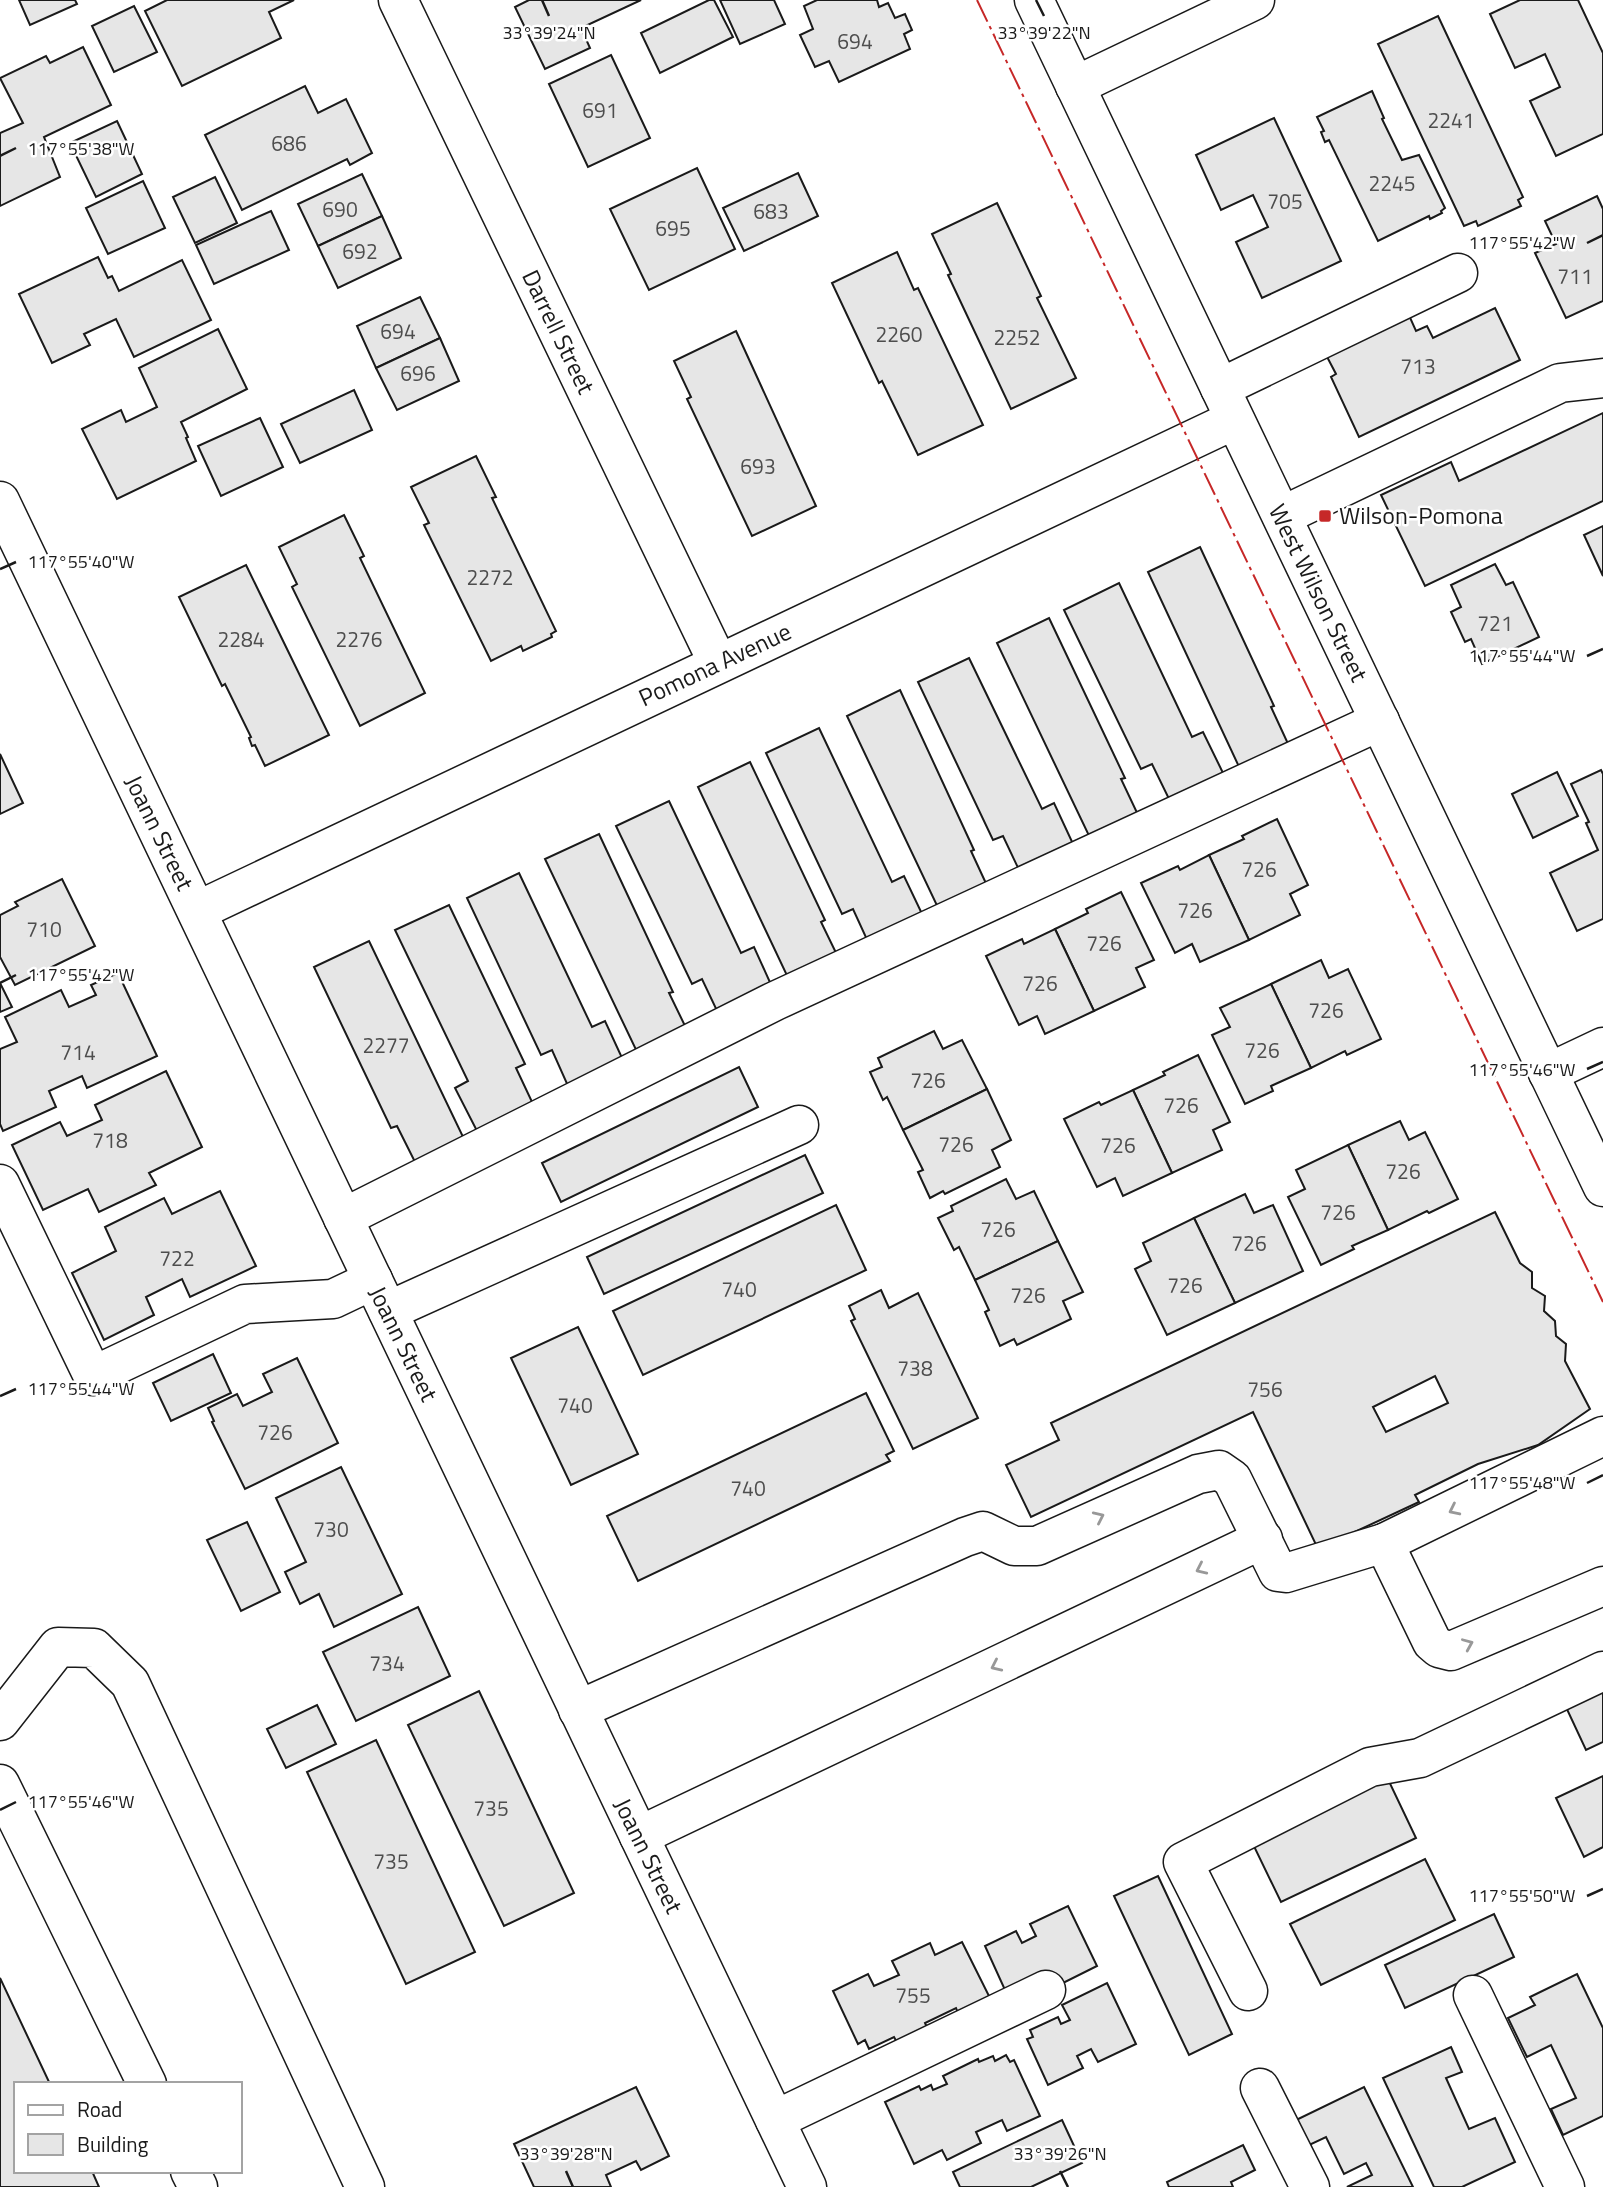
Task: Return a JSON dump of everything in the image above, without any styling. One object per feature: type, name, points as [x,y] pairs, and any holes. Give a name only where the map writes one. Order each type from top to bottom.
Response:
[{"type":"street","name":"Darrell Street","points":[[398,0],[718,663]]},
{"type":"street","name":"West Wilson Street","points":[[1034,0],[1603,1187]]},
{"type":"street","points":[[1075,86],[1255,0]]},
{"type":"street","name":"Pomona Avenue","points":[[197,911],[718,663],[1227,404],[1458,273]]},
{"type":"street","points":[[1282,516],[1560,383],[1603,378]]},
{"type":"street","name":"Joann Street","points":[[0,501],[807,2187]]},
{"type":"street","points":[[343,1218],[775,1002],[1380,721]]},
{"type":"street","points":[[1548,1073],[1603,1047]]},
{"type":"street","points":[[0,1184],[93,1376],[245,1304],[380,1296],[799,1125]]},
{"type":"street","points":[[578,1710],[982,1531],[1014,1546],[1037,1546],[1179,1480],[1207,1471],[1219,1471],[1232,1479],[1278,1572],[1286,1573],[1384,1543],[1603,1436]]},
{"type":"street","points":[[639,1836],[1263,1539]]},
{"type":"street","points":[[1384,1543],[1432,1642],[1439,1648],[1451,1651],[1603,1586]]},
{"type":"street","points":[[0,1721],[58,1647],[94,1648],[130,1683],[365,2187]]},
{"type":"street","points":[[1248,1992],[1183,1862],[1370,1767],[1420,1758],[1603,1671]]},
{"type":"street","points":[[0,1784],[146,2082]]},
{"type":"street","points":[[775,2120],[1046,1990]]},
{"type":"street","points":[[1473,1994],[1565,2187]]},
{"type":"street","points":[[1260,2088],[1310,2187]]},
{"type":"building","points":[[19,0],[75,0],[77,4],[30,25]]},
{"type":"building","points":[[167,0],[294,0],[269,12],[281,38],[182,86],[145,11]]},
{"type":"building","points":[[529,0],[641,0],[581,28],[590,48],[545,69],[515,7]]},
{"type":"building","points":[[714,0],[733,37],[660,73],[641,33]]},
{"type":"building","points":[[720,0],[774,0],[785,24],[740,44]]},
{"type":"building","points":[[817,0],[877,0],[879,7],[888,3],[895,18],[905,14],[912,30],[904,34],[910,49],[839,82],[829,61],[815,67],[800,35],[813,29],[804,6]]},
{"type":"building","points":[[1520,0],[1578,0],[1603,53],[1603,134],[1556,156],[1530,101],[1560,87],[1545,54],[1515,68],[1490,14]]},
{"type":"building","points":[[134,6],[157,52],[114,72],[92,26]]},
{"type":"building","points":[[1438,16],[1523,197],[1518,200],[1521,206],[1478,226],[1476,221],[1464,226],[1378,44]]},
{"type":"building","points":[[83,47],[111,105],[44,137],[60,177],[0,206],[0,133],[23,123],[0,78],[46,56],[50,63]]},
{"type":"building","points":[[611,55],[650,138],[588,167],[549,84]]},
{"type":"building","points":[[305,86],[318,113],[346,99],[372,153],[350,165],[347,159],[242,210],[205,135]]},
{"type":"building","points":[[1372,91],[1402,160],[1419,155],[1445,208],[1442,213],[1430,219],[1429,216],[1378,241],[1329,140],[1325,142],[1321,132],[1324,131],[1317,117]]},
{"type":"building","points":[[1274,118],[1341,261],[1262,298],[1236,242],[1268,227],[1253,195],[1221,210],[1196,155]]},
{"type":"building","points":[[117,121],[142,174],[96,197],[70,143]]},
{"type":"building","points":[[697,168],[735,249],[649,290],[610,209]]},
{"type":"building","points":[[798,173],[818,216],[744,251],[723,208]]},
{"type":"building","points":[[362,174],[382,216],[318,246],[298,204]]},
{"type":"building","points":[[215,177],[237,223],[195,243],[173,197]]},
{"type":"building","points":[[143,181],[165,228],[108,254],[86,208]]},
{"type":"building","points":[[1597,196],[1603,209],[1603,301],[1566,318],[1535,253],[1556,244],[1545,221]]},
{"type":"building","points":[[997,203],[1041,296],[1037,298],[1076,378],[1011,409],[948,275],[951,274],[932,234]]},
{"type":"building","points":[[271,211],[289,250],[214,284],[196,245]]},
{"type":"building","points":[[382,216],[401,258],[338,288],[318,246]]},
{"type":"building","points":[[897,252],[914,290],[918,288],[983,425],[918,455],[882,381],[879,383],[832,283]]},
{"type":"building","points":[[98,257],[108,278],[112,276],[119,291],[182,260],[211,320],[134,357],[116,319],[84,334],[90,345],[52,363],[19,294]]},
{"type":"building","points":[[420,297],[440,338],[376,368],[357,326]]},
{"type":"building","points":[[1495,308],[1520,360],[1359,437],[1331,377],[1336,374],[1325,353],[1408,313],[1416,331],[1427,326],[1433,338]]},
{"type":"building","points":[[218,329],[247,389],[181,422],[196,461],[117,499],[82,429],[121,410],[126,422],[157,407],[139,368]]},
{"type":"building","points":[[736,331],[816,506],[752,536],[687,399],[691,397],[674,361]]},
{"type":"building","points":[[440,338],[459,381],[397,410],[376,368]]},
{"type":"building","points":[[354,390],[372,430],[300,463],[281,424]]},
{"type":"building","points":[[1603,413],[1603,501],[1425,586],[1381,495],[1451,462],[1459,481]]},
{"type":"building","points":[[260,418],[283,467],[221,496],[198,446]]},
{"type":"building","points":[[476,456],[496,497],[492,498],[556,631],[551,634],[552,637],[523,651],[521,646],[491,661],[424,525],[429,523],[411,487]]},
{"type":"building","points":[[344,515],[364,556],[360,558],[425,693],[360,726],[292,587],[297,584],[279,547]]},
{"type":"building","points":[[1603,526],[1603,576],[1584,535]]},
{"type":"building","points":[[1200,547],[1274,706],[1271,707],[1290,748],[1241,771],[1148,572]]},
{"type":"building","points":[[1495,564],[1506,585],[1513,582],[1539,637],[1482,664],[1471,639],[1465,642],[1451,612],[1461,607],[1451,585]]},
{"type":"building","points":[[246,565],[329,735],[265,766],[255,745],[252,746],[251,737],[225,684],[222,686],[179,597]]},
{"type":"building","points":[[1119,583],[1192,737],[1203,732],[1224,775],[1170,801],[1152,764],[1141,769],[1064,610]]},
{"type":"building","points":[[1049,618],[1125,778],[1121,779],[1140,819],[1092,842],[997,643]]},
{"type":"building","points":[[969,658],[1042,809],[1054,803],[1074,846],[1020,872],[1003,836],[993,840],[918,682]]},
{"type":"building","points":[[900,690],[974,850],[971,851],[990,892],[941,914],[847,716]]},
{"type":"building","points":[[819,728],[892,882],[904,876],[924,918],[869,944],[853,909],[842,914],[766,753]]},
{"type":"building","points":[[0,754],[23,803],[0,814]]},
{"type":"building","points":[[750,762],[825,920],[821,922],[840,961],[791,984],[698,787]]},
{"type":"building","points":[[1601,770],[1603,919],[1577,931],[1550,873],[1598,850],[1586,823],[1589,822],[1571,784]]},
{"type":"building","points":[[1557,772],[1578,816],[1533,838],[1512,794]]},
{"type":"building","points":[[669,801],[741,953],[754,947],[773,989],[719,1015],[702,979],[692,984],[616,826]]},
{"type":"building","points":[[1277,819],[1308,885],[1290,894],[1300,915],[1249,940],[1209,855],[1244,839],[1242,836]]},
{"type":"building","points":[[599,834],[673,992],[669,993],[688,1032],[639,1056],[545,859]]},
{"type":"building","points":[[1209,855],[1249,940],[1200,962],[1192,944],[1175,953],[1141,883],[1178,866],[1180,870]]},
{"type":"building","points":[[519,873],[592,1027],[605,1021],[623,1060],[568,1086],[552,1050],[541,1055],[467,898]]},
{"type":"building","points":[[62,879],[95,946],[15,985],[0,957],[0,915],[18,906],[15,902]]},
{"type":"building","points":[[1121,892],[1154,960],[1136,968],[1145,987],[1094,1011],[1055,929],[1088,913],[1086,909]]},
{"type":"building","points":[[449,905],[525,1064],[516,1068],[533,1104],[477,1131],[455,1088],[468,1081],[395,930]]},
{"type":"building","points":[[1055,929],[1094,1011],[1045,1034],[1037,1016],[1019,1025],[986,956],[1022,939],[1024,944]]},
{"type":"building","points":[[369,941],[465,1141],[416,1164],[397,1126],[391,1128],[314,967]]},
{"type":"building","points":[[1321,960],[1329,978],[1348,969],[1381,1039],[1347,1055],[1345,1051],[1311,1068],[1271,984]]},
{"type":"building","points":[[118,973],[157,1056],[87,1088],[82,1076],[49,1091],[56,1107],[3,1131],[0,1124],[0,1049],[17,1042],[5,1017],[61,990],[69,1007],[96,995],[91,985]]},
{"type":"building","points":[[0,983],[12,1007],[0,1012]]},
{"type":"building","points":[[1271,984],[1311,1068],[1271,1086],[1273,1091],[1245,1104],[1212,1035],[1230,1027],[1220,1008]]},
{"type":"building","points":[[934,1031],[943,1049],[962,1040],[987,1089],[903,1130],[887,1097],[883,1100],[870,1072],[882,1067],[878,1058]]},
{"type":"building","points":[[1198,1055],[1230,1122],[1213,1130],[1222,1150],[1172,1173],[1133,1090]]},
{"type":"building","points":[[739,1067],[758,1107],[561,1202],[542,1163]]},
{"type":"building","points":[[166,1071],[202,1147],[149,1173],[156,1185],[99,1212],[88,1189],[43,1210],[12,1145],[60,1122],[67,1136],[102,1120],[95,1105]]},
{"type":"building","points":[[987,1089],[1011,1140],[992,1150],[1000,1167],[945,1194],[943,1191],[930,1198],[918,1172],[923,1170],[903,1130]]},
{"type":"building","points":[[1133,1090],[1172,1173],[1123,1196],[1115,1178],[1097,1187],[1064,1119],[1099,1102],[1101,1105]]},
{"type":"building","points":[[1400,1121],[1409,1140],[1425,1132],[1458,1199],[1388,1230],[1348,1145]]},
{"type":"building","points":[[1348,1145],[1388,1230],[1352,1246],[1354,1249],[1321,1265],[1288,1197],[1305,1189],[1296,1170]]},
{"type":"building","points":[[805,1155],[823,1193],[604,1294],[587,1257]]},
{"type":"building","points":[[1006,1179],[1016,1199],[1034,1191],[1058,1241],[975,1280],[959,1247],[954,1250],[938,1218],[953,1211],[951,1206]]},
{"type":"building","points":[[220,1191],[256,1266],[190,1297],[182,1279],[146,1297],[154,1315],[104,1340],[72,1273],[116,1251],[105,1227],[164,1198],[172,1214]]},
{"type":"building","points":[[1245,1194],[1254,1213],[1273,1205],[1303,1271],[1235,1303],[1194,1218]]},
{"type":"building","points":[[836,1205],[866,1270],[643,1375],[613,1311]]},
{"type":"building","points":[[1495,1212],[1520,1263],[1532,1272],[1532,1288],[1545,1296],[1544,1311],[1555,1321],[1556,1336],[1566,1344],[1565,1361],[1590,1409],[1538,1445],[1478,1464],[1415,1495],[1419,1502],[1318,1549],[1253,1412],[1031,1517],[1006,1465],[1059,1440],[1051,1423]],"holes":[[[1435,1376],[1448,1403],[1386,1432],[1373,1407]]]},
{"type":"building","points":[[1194,1218],[1235,1303],[1167,1335],[1135,1269],[1151,1261],[1143,1243]]},
{"type":"building","points":[[1058,1241],[1083,1292],[1063,1301],[1071,1319],[1017,1345],[1014,1339],[1000,1346],[985,1312],[989,1310],[975,1280]]},
{"type":"building","points":[[881,1290],[889,1308],[918,1293],[978,1418],[913,1449],[851,1321],[855,1319],[849,1306]]},
{"type":"building","points":[[578,1327],[638,1454],[571,1485],[511,1358]]},
{"type":"building","points":[[213,1354],[231,1393],[171,1421],[153,1383]]},
{"type":"building","points":[[297,1358],[338,1443],[245,1489],[212,1422],[214,1421],[208,1408],[237,1394],[243,1406],[272,1392],[263,1374]]},
{"type":"building","points":[[866,1393],[894,1451],[886,1455],[890,1461],[638,1581],[607,1516]]},
{"type":"building","points":[[341,1467],[402,1594],[334,1627],[319,1594],[300,1604],[285,1572],[306,1562],[276,1498]]},
{"type":"building","points":[[247,1522],[280,1592],[241,1611],[207,1540]]},
{"type":"building","points":[[418,1607],[450,1676],[356,1721],[323,1652]]},
{"type":"building","points":[[1603,1687],[1603,1742],[1586,1750],[1565,1705]]},
{"type":"building","points":[[479,1691],[574,1893],[504,1926],[408,1725]]},
{"type":"building","points":[[317,1705],[336,1744],[286,1768],[267,1729]]},
{"type":"building","points":[[376,1740],[475,1952],[406,1984],[307,1772]]},
{"type":"building","points":[[1385,1773],[1416,1838],[1281,1902],[1250,1838]]},
{"type":"building","points":[[1603,1776],[1603,1847],[1584,1857],[1556,1798]]},
{"type":"building","points":[[1425,1859],[1455,1920],[1321,1985],[1290,1924]]},
{"type":"building","points":[[1158,1876],[1232,2034],[1189,2055],[1114,1896]]},
{"type":"building","points":[[1068,1906],[1097,1966],[1053,1988],[1005,1990],[985,1946],[1016,1931],[1022,1943],[1036,1936],[1030,1924]]},
{"type":"building","points":[[1494,1914],[1514,1957],[1405,2008],[1385,1965]]},
{"type":"building","points":[[962,1942],[992,2002],[960,2018],[956,2008],[925,2023],[929,2032],[899,2046],[894,2037],[869,2049],[865,2040],[858,2044],[833,1991],[868,1974],[874,1986],[899,1975],[892,1961],[930,1943],[935,1955]]},
{"type":"building","points":[[1577,1974],[1603,2028],[1603,2116],[1563,2135],[1551,2109],[1576,2098],[1551,2045],[1527,2057],[1508,2018],[1535,2005],[1530,1997]]},
{"type":"building","points":[[0,1978],[49,2082],[14,2082],[14,2173],[93,2173],[99,2187],[0,2187]]},
{"type":"building","points":[[1107,1983],[1136,2044],[1098,2062],[1091,2049],[1077,2056],[1083,2068],[1048,2085],[1027,2039],[1033,2037],[1030,2030],[1058,2017],[1061,2024],[1070,2020],[1062,2005]]},
{"type":"building","points":[[1451,2047],[1462,2072],[1446,2078],[1469,2129],[1495,2118],[1515,2162],[1462,2187],[1434,2187],[1383,2078]]},
{"type":"building","points":[[1006,2055],[1010,2062],[1014,2060],[1040,2116],[1007,2131],[1002,2120],[976,2132],[981,2143],[947,2160],[942,2150],[914,2164],[885,2102],[919,2086],[921,2090],[931,2085],[933,2090],[947,2084],[943,2076],[978,2059],[979,2062],[993,2056],[995,2061]]},
{"type":"building","points":[[636,2087],[669,2156],[641,2170],[636,2161],[606,2175],[611,2187],[534,2187],[514,2144]]},
{"type":"building","points":[[1364,2087],[1413,2187],[1347,2187],[1372,2175],[1366,2163],[1344,2174],[1326,2137],[1305,2147],[1292,2122]]},
{"type":"building","points":[[1062,2120],[1082,2163],[1031,2187],[960,2187],[953,2172]]},
{"type":"building","points":[[1243,2145],[1255,2170],[1231,2182],[1233,2187],[1169,2187],[1167,2182]]},
{"type":"power","points":[[977,0],[1603,1302]]},
{"type":"place","name":"Wilson-Pomona","points":[[1325,516]]}]
